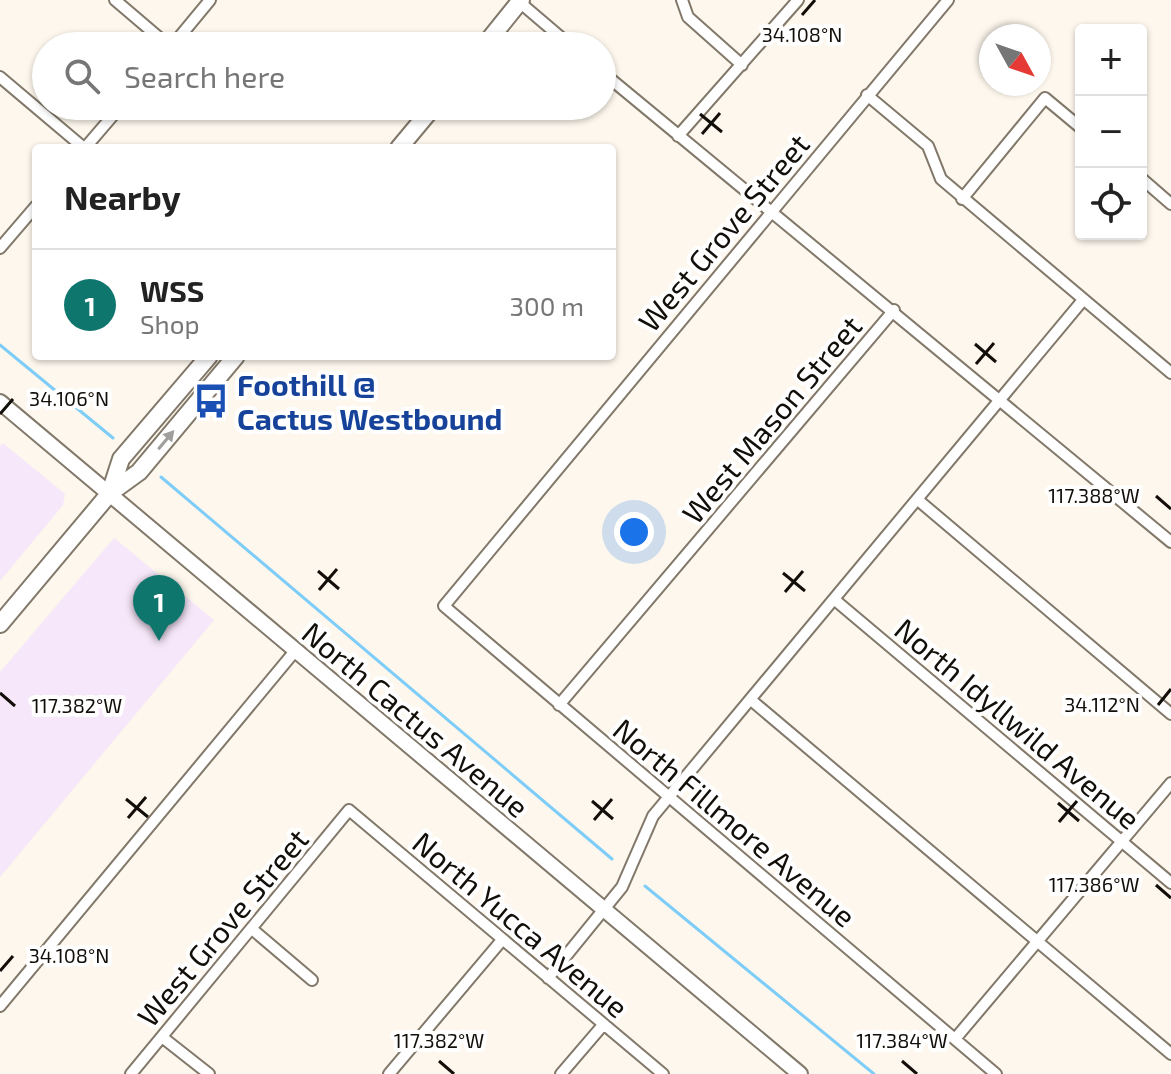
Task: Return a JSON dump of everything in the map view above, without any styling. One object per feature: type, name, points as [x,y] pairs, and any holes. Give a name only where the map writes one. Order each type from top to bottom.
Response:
[{"type":"main road","points":[[496,32],[522,1]]},
{"type":"main road","points":[[402,144],[422,120]]},
{"type":"main road","points":[[110,493],[121,459],[206,360]]},
{"type":"main road","points":[[0,624],[110,493],[139,472],[233,360]]},
{"type":"main road","name":"North Cactus Avenue","points":[[0,402],[800,1074]]},
{"type":"street","points":[[115,0],[154,32]]},
{"type":"street","points":[[183,32],[210,0]]},
{"type":"street","points":[[682,0],[688,17],[742,65]]},
{"type":"street","points":[[678,136],[798,0]]},
{"type":"street","name":"West Grove Street","points":[[444,606],[948,0]]},
{"type":"street","points":[[522,1],[556,32]]},
{"type":"street","points":[[0,77],[32,104]]},
{"type":"street","points":[[616,84],[894,310],[1171,542]]},
{"type":"street","points":[[867,95],[928,146],[941,179],[962,199],[1171,373]]},
{"type":"street","points":[[962,199],[1045,98],[1075,123]]},
{"type":"street","points":[[51,120],[79,144]]},
{"type":"street","points":[[88,144],[109,120]]},
{"type":"street","points":[[1147,183],[1171,204]]},
{"type":"street","points":[[0,248],[32,211]]},
{"type":"street","points":[[548,978],[605,911],[628,878],[644,831],[668,798],[1083,300]]},
{"type":"street","name":"West Mason Street","points":[[559,705],[894,310]]},
{"type":"street","points":[[918,500],[1171,714]]},
{"type":"street","name":"North Idyllwild Avenue","points":[[835,600],[1171,883]]},
{"type":"street","name":"North Fillmore Avenue","points":[[444,606],[996,1074]]},
{"type":"street","points":[[0,1006],[295,651]]},
{"type":"street","points":[[751,700],[1171,1054]]},
{"type":"street","points":[[955,1039],[1171,783]]},
{"type":"street","name":"West Grove Street","points":[[131,1074],[349,810]]},
{"type":"street","name":"North Yucca Avenue","points":[[349,810],[663,1074]]},
{"type":"street","points":[[252,929],[312,980]]},
{"type":"street","points":[[389,1074],[502,940]]},
{"type":"street","points":[[561,1074],[603,1025]]},
{"type":"street","points":[[162,1037],[209,1074]]},
{"type":"shaded area","points":[[3,443],[65,494],[63,505],[0,581],[0,446]]},
{"type":"shaded area","points":[[114,538],[214,620],[0,877],[0,672]]},
{"type":"waterway","points":[[0,345],[113,438]]},
{"type":"waterway","points":[[161,477],[612,859]]},
{"type":"waterway","points":[[645,886],[874,1074]]},
{"type":"place","name":"Foothill @ Cactus Westbound","points":[[211,401]]},
{"type":"place","name":"WSS","points":[[159,641]]}]
